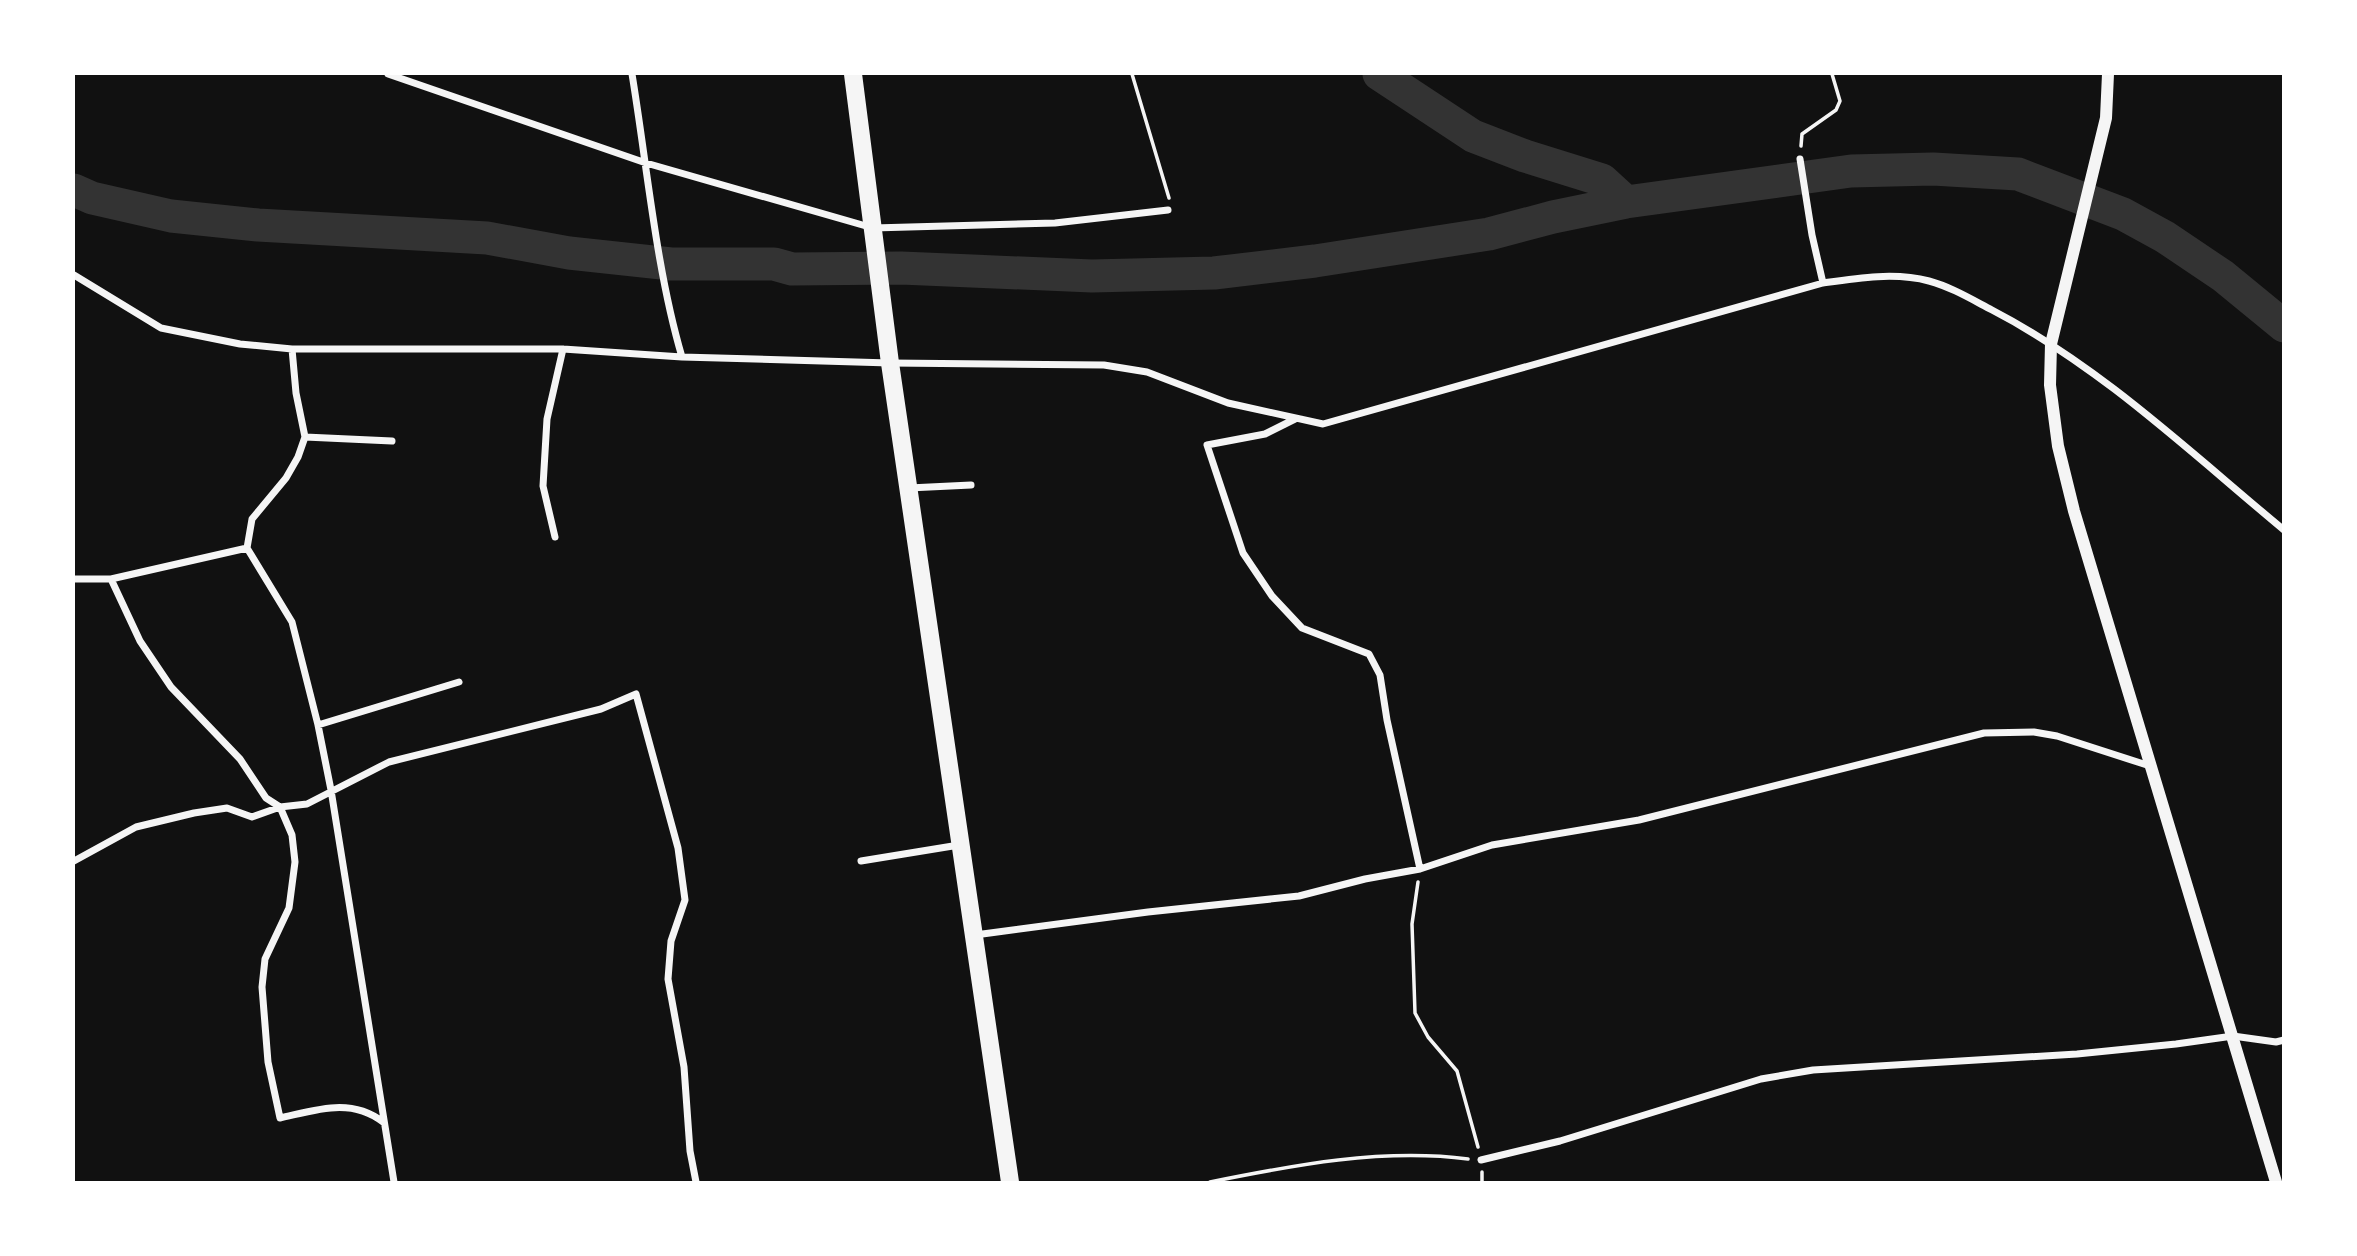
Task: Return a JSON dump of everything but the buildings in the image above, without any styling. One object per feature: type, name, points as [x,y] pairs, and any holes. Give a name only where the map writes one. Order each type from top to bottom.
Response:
[{"type":"main road","points":[[853,74],[886,335],[1010,1182]]},
{"type":"street","points":[[388,74],[646,163],[874,237],[1055,223],[1168,210]]},
{"type":"street","points":[[632,74],[659,245],[682,357]]},
{"type":"street","points":[[2108,74],[2106,118],[2052,344],[2050,385],[2058,446],[2074,511],[2276,1182]]},
{"type":"street","points":[[1800,159],[1823,283]]},
{"type":"street","points":[[74,275],[125,309],[161,328],[202,338],[292,349],[563,349],[682,357],[1104,365],[1147,373],[1228,403],[1323,424],[1823,283],[1895,277],[1927,281],[1953,290],[2020,324],[2052,344],[2102,380],[2284,530]]},
{"type":"street","points":[[292,349],[296,393],[305,437],[286,478],[252,519],[247,548],[292,622],[318,725],[331,790],[394,1182]]},
{"type":"street","points":[[555,537],[543,486],[547,419],[563,349]]},
{"type":"street","points":[[1295,419],[1265,434],[1207,445],[1243,553],[1272,596],[1302,628],[1369,654],[1380,675],[1387,720],[1420,869]]},
{"type":"street","points":[[305,437],[392,441]]},
{"type":"street","points":[[908,488],[971,485]]},
{"type":"street","points":[[74,579],[111,579],[247,548]]},
{"type":"street","points":[[111,579],[140,641],[171,687],[240,759],[266,798],[280,807],[292,835],[295,862],[289,908],[265,959],[262,987],[268,1062],[279,1118],[319,1109],[354,1107],[371,1113],[383,1122]]},
{"type":"street","points":[[318,725],[459,682]]},
{"type":"street","points":[[74,860],[136,827],[227,808],[252,817],[280,807],[307,804],[389,762],[601,709],[636,694],[678,848],[685,900],[671,940],[668,979],[684,1067],[690,1152],[696,1182]]},
{"type":"street","points":[[974,936],[1149,912],[1299,896],[1365,879],[1420,869],[1493,845],[1639,820],[1984,733],[2034,732],[2057,736],[2151,766]]},
{"type":"street","points":[[861,862],[960,845]]},
{"type":"street","points":[[1481,1160],[1560,1141],[1761,1079],[1813,1070],[2077,1054],[2233,1036],[2276,1042],[2284,1040]]},
{"type":"path","points":[[1132,74],[1169,197],[1168,210]]},
{"type":"path","points":[[1800,159],[1801,134],[1836,110],[1840,102],[1832,74]]},
{"type":"path","points":[[1210,1182],[1297,1164],[1402,1156],[1481,1160],[1457,1071],[1428,1037],[1415,1013],[1412,924],[1420,869]]},
{"type":"waterway","points":[[1379,74],[1473,136],[1525,156],[1602,180],[1626,202]]},
{"type":"waterway","points":[[74,190],[92,198],[171,216],[258,225],[487,238],[569,253],[671,264],[774,264],[792,269],[901,268],[1092,276],[1214,273],[1315,261],[1489,234],[1626,202],[1851,171],[1933,169],[2018,174],[2123,214],[2165,237],[2223,276],[2284,326]]}]
